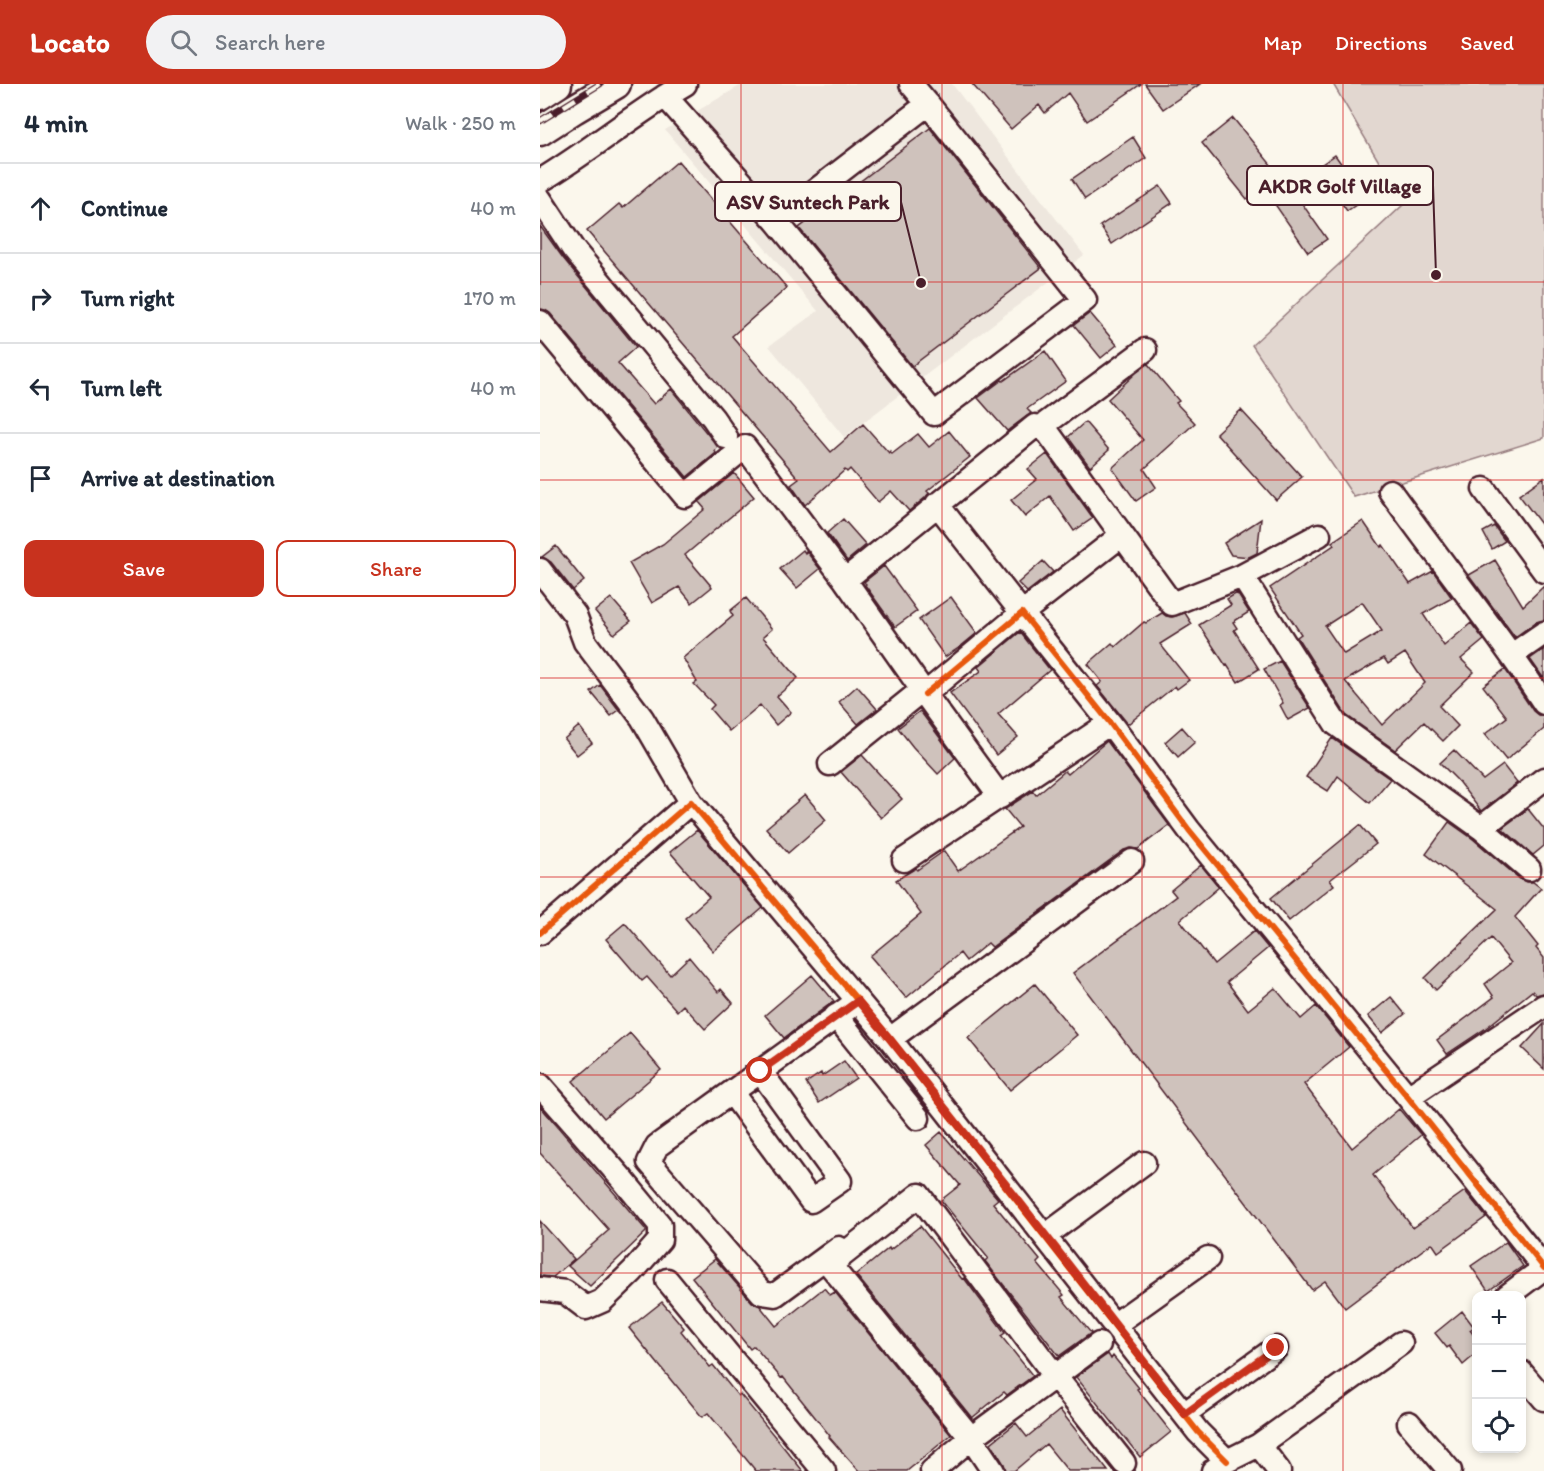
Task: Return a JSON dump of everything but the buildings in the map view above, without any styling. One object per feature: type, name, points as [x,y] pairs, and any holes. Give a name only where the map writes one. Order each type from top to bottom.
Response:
[{"type":"main road","points":[[540,95],[557,84]]},
{"type":"main road","points":[[540,131],[616,84]]},
{"type":"street","points":[[547,173],[685,84]]},
{"type":"street","points":[[665,96],[776,221],[934,414],[1085,300],[911,84]]},
{"type":"street","points":[[776,221],[928,104]]},
{"type":"street","points":[[540,199],[573,249],[713,417],[726,437]]},
{"type":"street","points":[[540,322],[685,496],[745,447],[846,580],[1000,797]]},
{"type":"street","points":[[1041,427],[1145,350]]},
{"type":"street","points":[[846,580],[1035,426],[1041,427],[1049,434],[1172,604],[1242,576],[1319,535]]},
{"type":"street","points":[[1484,489],[1544,571]]},
{"type":"street","points":[[1390,491],[1512,655],[1544,703]]},
{"type":"street","points":[[938,504],[1110,723],[1189,830],[1408,1097],[1544,1268],[1514,1291]]},
{"type":"street","points":[[830,764],[1122,535]]},
{"type":"street","points":[[540,570],[575,615],[585,642],[642,718],[691,802],[890,1039],[1191,1423],[1220,1466],[1259,1445],[1401,1343]]},
{"type":"street","points":[[1242,576],[1336,724],[1481,828],[1529,869]]},
{"type":"street","points":[[1512,655],[1544,633]]},
{"type":"street","points":[[904,860],[1110,723]]},
{"type":"street","points":[[1481,828],[1544,779]]},
{"type":"street","points":[[544,921],[691,802]]},
{"type":"street","points":[[890,1039],[1132,861]]},
{"type":"street","points":[[858,1001],[657,1146],[649,1162],[762,1293],[775,1295],[879,1218]]},
{"type":"street","points":[[1408,1097],[1544,1006]]},
{"type":"street","points":[[836,1016],[918,1118]]},
{"type":"street","points":[[732,1093],[810,1201],[840,1181],[760,1071]]},
{"type":"street","points":[[540,1085],[623,1179],[660,1225],[660,1240],[602,1301],[585,1308],[566,1292],[540,1289]]},
{"type":"street","points":[[1045,1236],[1144,1163]]},
{"type":"street","points":[[993,1471],[971,1438],[830,1265],[919,1195],[1055,1376],[1124,1463]]},
{"type":"street","points":[[1114,1325],[1208,1258]]},
{"type":"street","points":[[668,1280],[824,1471]]},
{"type":"street","points":[[932,1471],[971,1438],[1099,1344]]},
{"type":"street","points":[[1191,1423],[1276,1348]]},
{"type":"street","points":[[1526,1378],[1544,1400]]},
{"type":"street","points":[[1191,1423],[1207,1471]]},
{"type":"street","points":[[1409,1423],[1450,1471]]},
{"type":"street","points":[[1259,1445],[1279,1471]]},
{"type":"shaded area","points":[[743,84],[952,84],[1084,255],[844,437],[769,346],[818,311],[665,130]]},
{"type":"shaded area","points":[[1333,84],[1544,84],[1544,438],[1354,497],[1252,345],[1404,204]]},
{"type":"railway","points":[[540,121],[600,84]]},
{"type":"cycle path","points":[[925,694],[1022,613],[1110,723],[1189,830],[1408,1097],[1544,1268]]},
{"type":"cycle path","points":[[540,933],[691,802],[890,1039],[1198,1432],[1227,1461]]},
{"type":"place","name":"AKDR Golf Village","points":[[1436,275]]},
{"type":"place","name":"ASV Suntech Park","points":[[921,283]]},
{"type":"route","points":[[760,1071],[858,1001],[1015,1196],[1185,1414],[1276,1348]]}]
